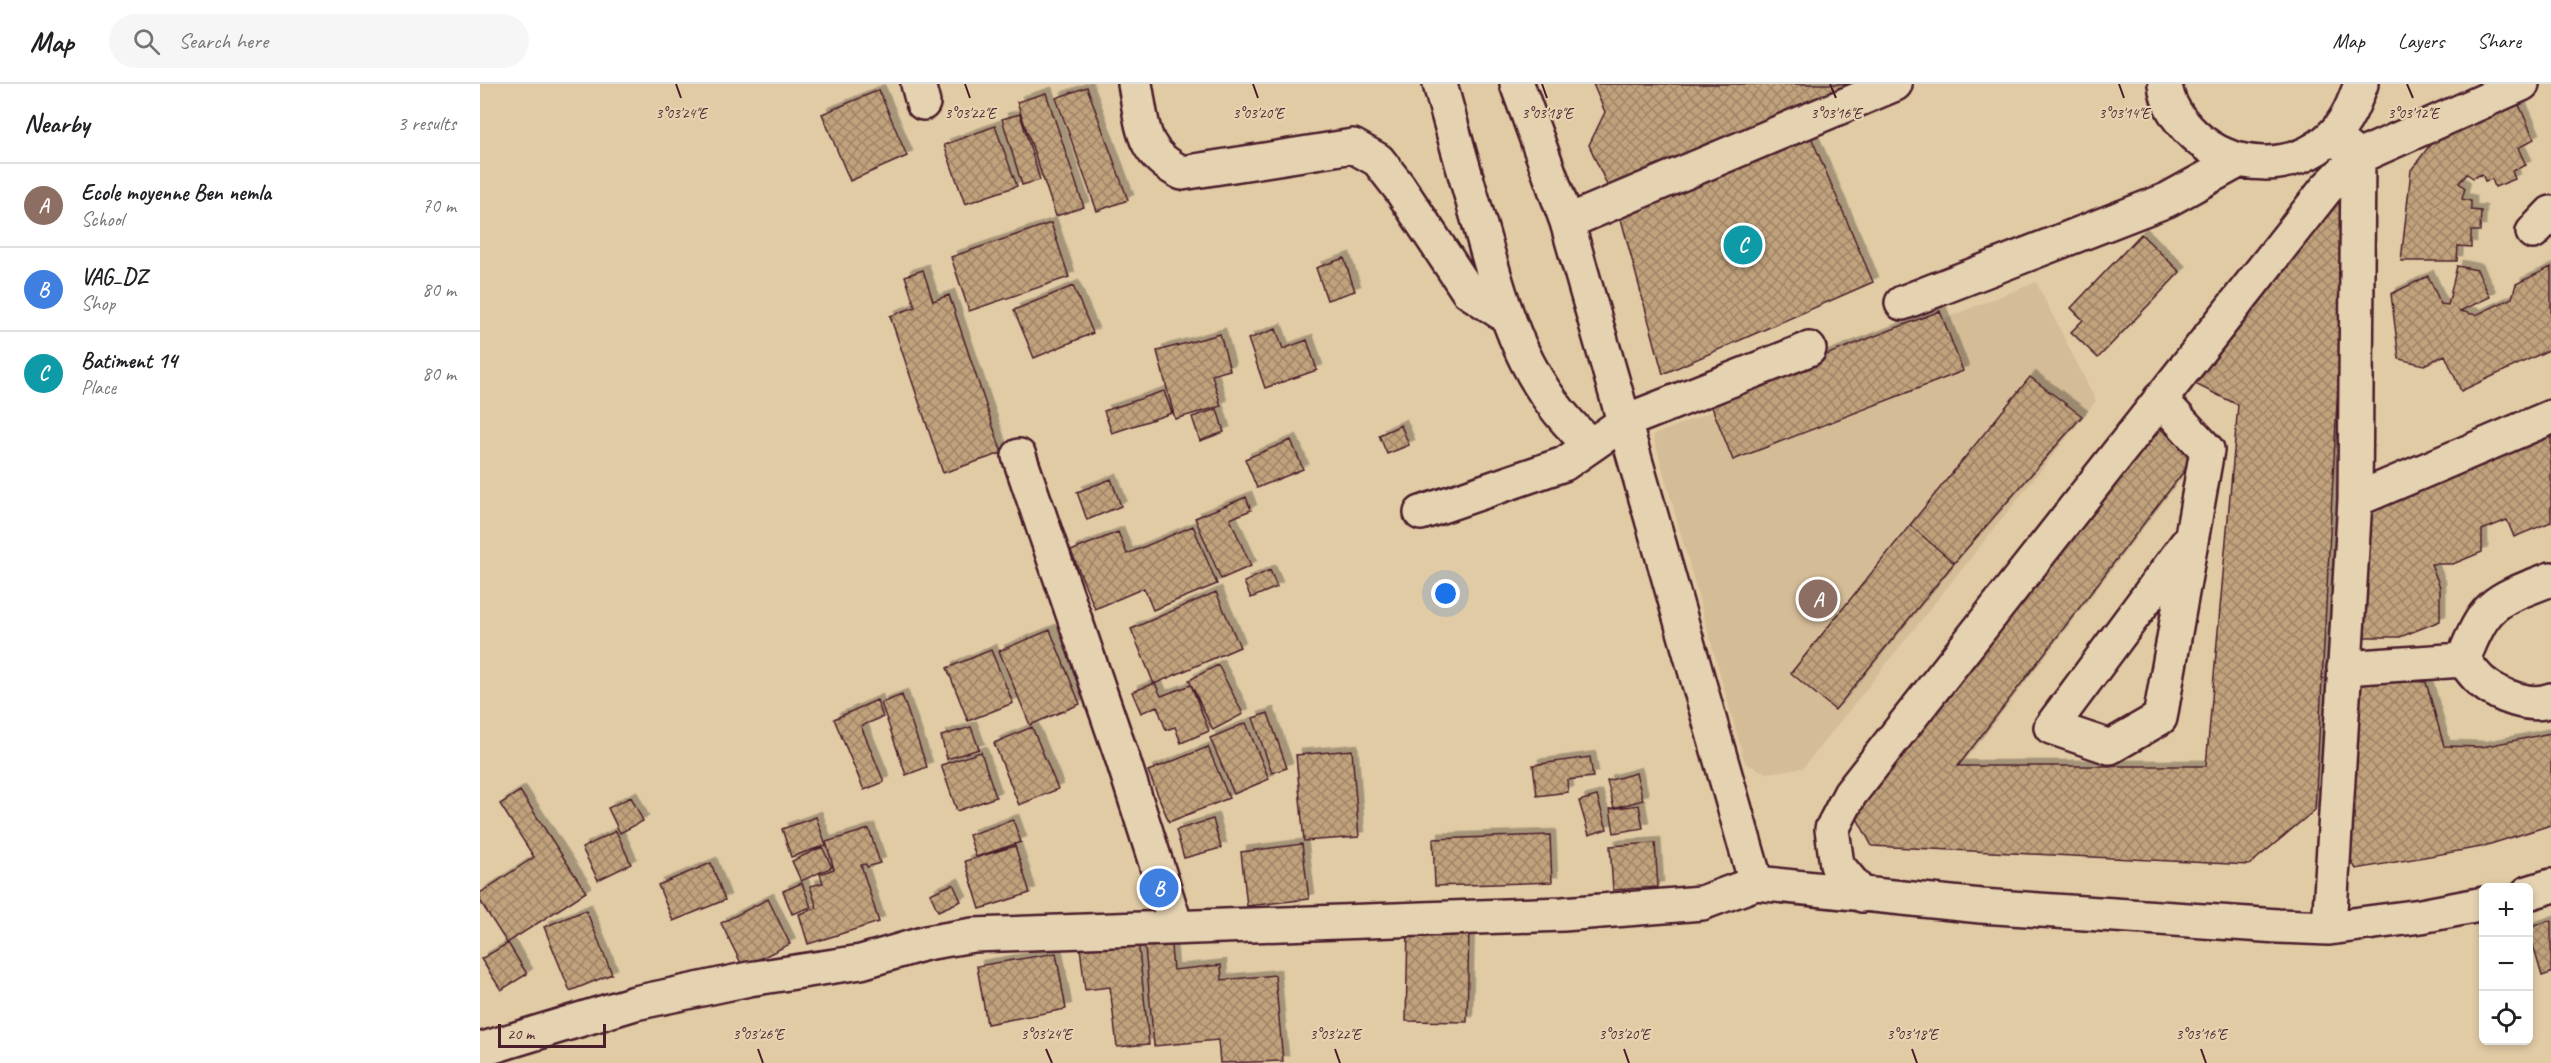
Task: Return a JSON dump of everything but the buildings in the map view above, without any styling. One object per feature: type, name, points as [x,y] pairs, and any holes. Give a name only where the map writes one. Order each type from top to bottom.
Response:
[{"type":"street","points":[[1135,84],[1145,138],[1162,163],[1182,173],[1353,146],[1378,160],[1399,187],[1468,291],[1506,316]]},
{"type":"street","points":[[1440,84],[1506,316],[1534,378],[1566,423],[1591,445]]},
{"type":"street","points":[[1517,84],[1567,222],[1626,421],[1756,883]]},
{"type":"street","points":[[1567,222],[1895,84]]},
{"type":"street","points":[[2165,84],[2166,92],[2181,123],[2207,147],[2238,161],[2273,164],[2307,154],[2332,136],[2352,111],[2361,84]]},
{"type":"street","points":[[1862,895],[1837,866],[1832,829],[1850,794],[2319,198],[2358,157],[2522,84]]},
{"type":"street","points":[[2332,136],[2358,157]]},
{"type":"street","points":[[2329,928],[2355,500],[2358,157]]},
{"type":"street","points":[[1902,303],[2167,200],[2238,161]]},
{"type":"street","points":[[1421,513],[1564,464],[1626,421],[1809,349]]},
{"type":"street","points":[[2160,399],[2206,450],[2191,538],[2160,718],[2110,747],[2051,727],[2191,538]]},
{"type":"street","points":[[2355,500],[2551,417]]},
{"type":"street","points":[[1019,456],[1120,749],[1176,926]]},
{"type":"street","points":[[2463,660],[2485,614],[2501,598],[2551,579]]},
{"type":"street","points":[[2344,668],[2463,660]]},
{"type":"street","points":[[2463,660],[2482,682],[2512,699],[2545,702],[2551,700]]},
{"type":"street","points":[[480,1050],[635,1003],[749,980],[861,962],[926,943],[973,935],[1563,914],[1702,903],[1756,883],[2006,908],[2329,928],[2421,916],[2479,905]]},
{"type":"street","points":[[2533,892],[2551,886]]},
{"type":"shaded area","points":[[2036,282],[2096,401],[1803,768],[1766,773],[1745,763],[1653,435]]},
{"type":"place","name":"Batiment 14","points":[[1743,245]]},
{"type":"place","name":"Ecole moyenne Ben nemla","points":[[1818,599]]},
{"type":"place","name":"VAG_DZ","points":[[1159,888]]}]
